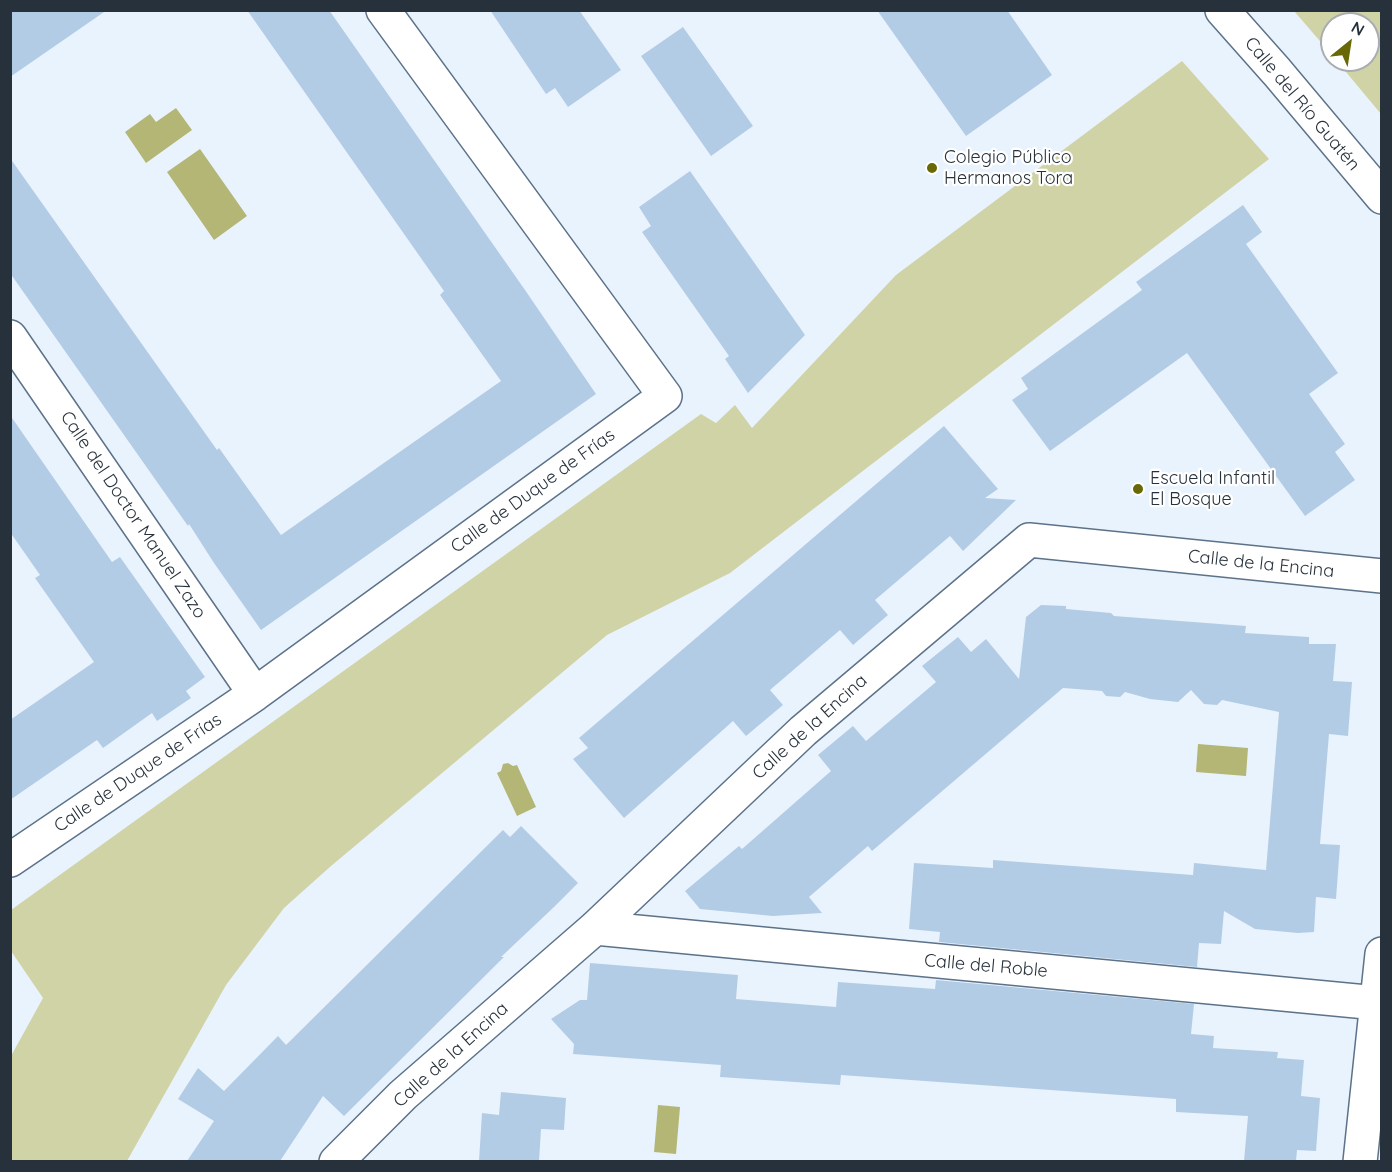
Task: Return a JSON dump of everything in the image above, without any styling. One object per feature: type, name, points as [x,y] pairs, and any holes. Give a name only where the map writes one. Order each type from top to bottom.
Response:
[{"type":"street","name":"Calle de Duque de Frías","points":[[10,860],[255,694],[664,396],[382,10]]},
{"type":"street","name":"Calle del Río Guatén","points":[[1222,10],[1382,197]]},
{"type":"street","name":"Calle del Doctor Manuel Zazo","points":[[10,337],[255,694]]},
{"type":"street","name":"Calle de la Encina","points":[[336,1161],[403,1095],[595,928],[803,731],[1029,540],[1382,576]]},
{"type":"street","name":"Calle del Roble","points":[[595,928],[1377,1003]]},
{"type":"street","points":[[1360,1161],[1382,954]]},
{"type":"shaded area","points":[[1294,11],[1381,11],[1381,114],[1346,72],[1380,72],[1380,12],[1320,12],[1320,41]]},
{"type":"shaded area","points":[[1182,61],[1269,159],[730,573],[607,635],[331,866],[284,908],[226,985],[127,1161],[11,1161],[11,1056],[43,998],[11,951],[11,910],[701,414],[716,423],[735,405],[752,428],[896,275]]},
{"type":"shaded area","points":[[176,108],[192,130],[146,163],[125,132],[150,114],[156,122]]},
{"type":"shaded area","points":[[200,149],[247,216],[214,240],[167,172]]},
{"type":"shaded area","points":[[1198,744],[1248,748],[1246,776],[1196,772]]},
{"type":"shaded area","points":[[508,763],[513,766],[517,765],[536,807],[517,816],[497,773],[501,771],[503,764]]},
{"type":"shaded area","points":[[658,1105],[680,1107],[676,1154],[654,1152]]},
{"type":"building","points":[[10,10],[107,10],[10,77]]},
{"type":"building","points":[[247,10],[329,10],[596,394],[261,630],[189,524],[188,526],[10,273],[10,158],[217,450],[219,448],[281,535],[501,381],[440,295],[444,291]]},
{"type":"building","points":[[490,10],[579,10],[621,70],[568,107],[555,88],[546,94]]},
{"type":"building","points":[[877,10],[1007,10],[1052,75],[966,136]]},
{"type":"building","points":[[683,27],[753,126],[711,156],[641,56]]},
{"type":"building","points":[[690,171],[805,335],[748,393],[725,359],[729,356],[642,232],[651,226],[639,207]]},
{"type":"building","points":[[1243,205],[1262,232],[1246,244],[1338,373],[1309,394],[1345,444],[1335,452],[1355,480],[1305,516],[1187,353],[1050,451],[1012,400],[1028,389],[1021,378],[1142,290],[1136,282]]},
{"type":"building","points":[[10,415],[112,562],[120,557],[205,677],[186,691],[191,698],[157,721],[152,713],[103,748],[97,740],[10,800],[10,720],[94,662],[35,578],[40,575],[10,532]]},
{"type":"building","points":[[944,426],[998,489],[985,498],[1016,500],[963,551],[950,536],[875,600],[888,615],[853,645],[840,630],[770,690],[783,705],[746,736],[733,721],[624,818],[573,759],[588,748],[579,738]]},
{"type":"building","points":[[1041,605],[1066,606],[1066,609],[1111,613],[1114,616],[1246,626],[1245,633],[1309,637],[1309,644],[1336,644],[1333,681],[1352,682],[1348,736],[1329,734],[1320,844],[1340,845],[1336,899],[1316,897],[1314,932],[1298,933],[1255,929],[1224,911],[1221,944],[1199,943],[1197,967],[939,942],[940,932],[909,929],[914,863],[993,868],[993,860],[1193,875],[1194,863],[1266,870],[1279,712],[1222,700],[1217,705],[1204,704],[1191,690],[1178,702],[1150,699],[1125,692],[1120,697],[1106,696],[1102,691],[1063,688],[872,851],[868,846],[809,897],[822,913],[773,916],[700,909],[685,891],[739,846],[742,849],[831,771],[818,755],[853,726],[866,741],[936,682],[922,666],[958,637],[971,652],[986,639],[1019,679],[1026,617]]},
{"type":"building","points":[[521,826],[578,883],[501,957],[504,957],[344,1116],[323,1096],[280,1161],[187,1161],[214,1121],[178,1099],[198,1068],[224,1091],[278,1036],[286,1045],[503,830],[510,837]]},
{"type":"building","points":[[590,963],[738,975],[736,999],[836,1007],[838,982],[935,989],[936,980],[1194,1004],[1191,1034],[1214,1036],[1213,1048],[1278,1052],[1277,1058],[1304,1060],[1301,1096],[1320,1098],[1316,1151],[1297,1150],[1296,1161],[1244,1161],[1248,1116],[1176,1112],[1176,1099],[841,1075],[840,1085],[720,1077],[721,1065],[573,1054],[574,1044],[551,1019],[580,1000],[587,1000]]},
{"type":"building","points":[[501,1092],[566,1098],[564,1130],[541,1129],[539,1161],[479,1161],[482,1113],[499,1115]]},
{"type":"place","name":"Colegio Público Hermanos Tora","points":[[932,168]]},
{"type":"place","name":"Escuela Infantil El Bosque","points":[[1138,489]]}]
